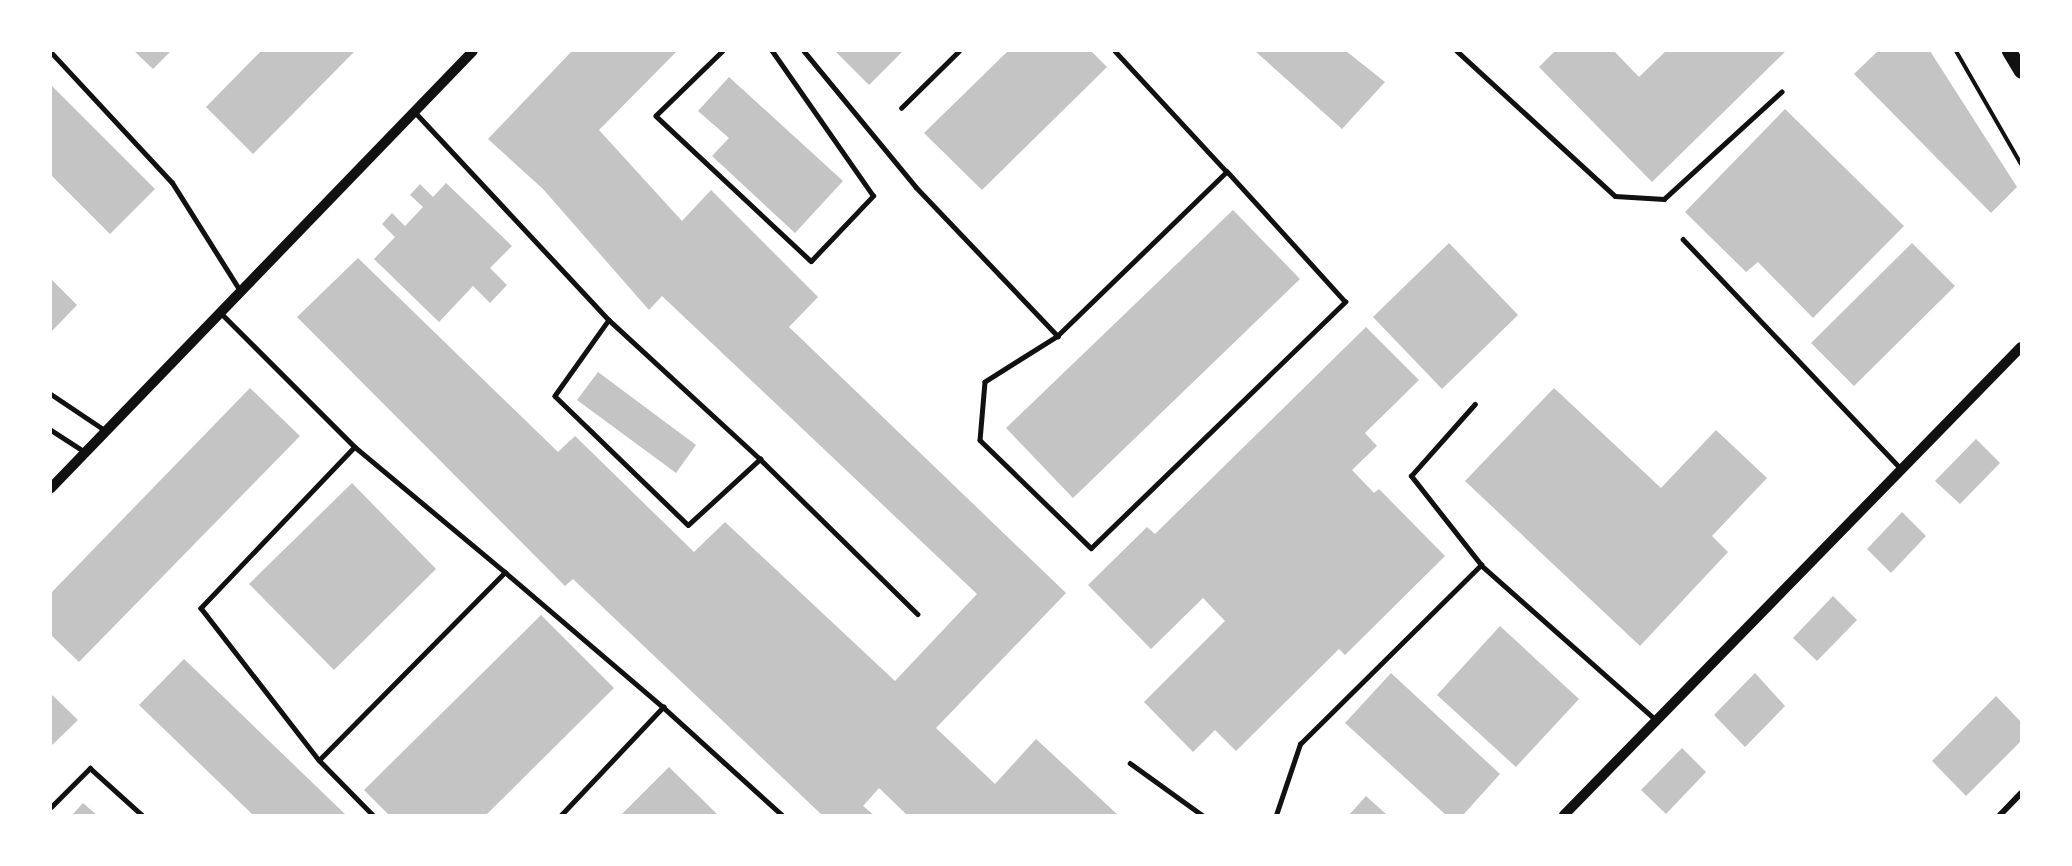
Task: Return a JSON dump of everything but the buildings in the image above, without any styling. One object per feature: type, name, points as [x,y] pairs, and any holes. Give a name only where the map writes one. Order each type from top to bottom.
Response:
[{"type":"main road","points":[[2009,51],[2021,71]]},
{"type":"street","points":[[51,488],[219,311],[473,51]]},
{"type":"street","points":[[1564,815],[1899,467],[2021,347]]},
{"type":"street","points":[[2001,815],[2021,793]]},
{"type":"lane","points":[[723,51],[656,116],[811,261],[873,196],[772,51]]},
{"type":"lane","points":[[804,51],[916,187],[1058,336]]},
{"type":"lane","points":[[901,108],[959,51]]},
{"type":"lane","points":[[1115,51],[1227,172],[1345,302],[1092,548],[980,440],[986,382],[1058,336],[1227,172]]},
{"type":"lane","points":[[1457,51],[1615,196],[1664,199],[1781,92]]},
{"type":"lane","points":[[51,52],[172,182],[240,290]]},
{"type":"lane","points":[[415,112],[609,320],[760,459],[918,614]]},
{"type":"lane","points":[[1683,239],[1899,467]]},
{"type":"lane","points":[[219,311],[355,447],[663,707],[782,815]]},
{"type":"lane","points":[[609,320],[555,396],[688,525],[760,459]]},
{"type":"lane","points":[[51,394],[106,431]]},
{"type":"lane","points":[[1475,404],[1412,476],[1481,565],[1656,720]]},
{"type":"lane","points":[[51,430],[85,452]]},
{"type":"lane","points":[[355,447],[201,608],[319,760],[373,815]]},
{"type":"lane","points":[[1276,815],[1300,744],[1481,565]]},
{"type":"lane","points":[[319,760],[505,572]]},
{"type":"lane","points":[[561,815],[663,707]]},
{"type":"lane","points":[[1130,763],[1202,815]]},
{"type":"lane","points":[[52,806],[90,768],[142,815]]},
{"type":"path","points":[[1956,51],[2021,164]]}]
